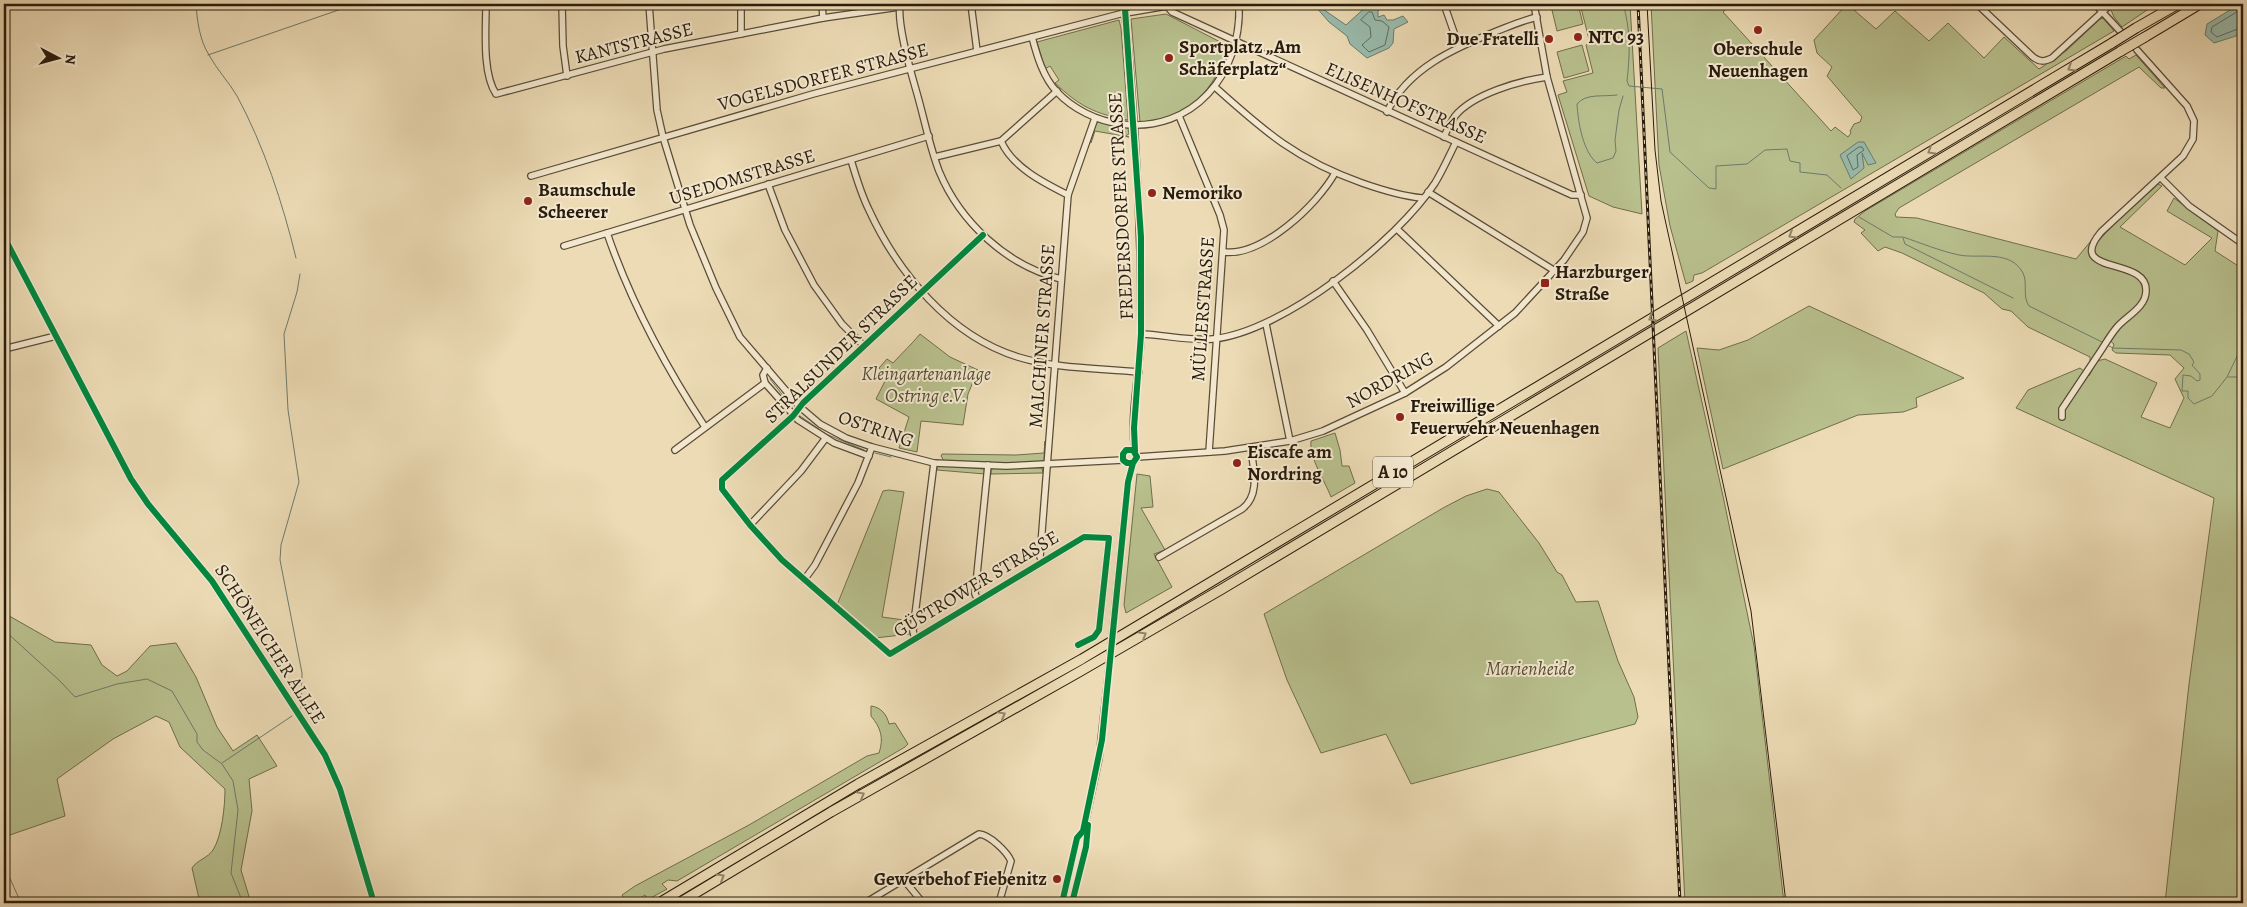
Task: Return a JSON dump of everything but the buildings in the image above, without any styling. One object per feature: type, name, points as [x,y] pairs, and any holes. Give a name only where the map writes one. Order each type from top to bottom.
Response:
[{"type":"highway","name":"A 10","points":[[658,903],[858,784],[1082,659],[2178,4]]},
{"type":"highway","name":"A 10","points":[[679,903],[832,812],[1222,589],[2200,4]]},
{"type":"street","name":"KANTSTRASSE","points":[[486,4],[487,56],[490,81],[496,94],[652,53],[823,18],[899,5]]},
{"type":"street","points":[[562,4],[563,46],[567,76]]},
{"type":"street","name":"OSTRING","points":[[649,4],[657,110],[663,137],[685,210],[712,280],[735,329],[747,347],[800,407],[827,428],[846,438],[872,447],[934,463],[988,465],[1126,460]]},
{"type":"street","points":[[741,4],[741,34]]},
{"type":"street","points":[[822,4],[823,18]]},
{"type":"street","points":[[971,4],[977,51]]},
{"type":"street","name":"FREDERSDORFER STRASSE","points":[[1124,4],[1141,237],[1141,334],[1134,452],[1126,460]]},
{"type":"street","points":[[1032,37],[1038,60],[1057,91],[1069,102],[1095,118],[1115,123],[1134,125],[1163,122],[1179,116],[1194,106],[1215,87],[1226,70],[1234,41],[1239,4]]},
{"type":"street","points":[[1444,4],[1459,46]]},
{"type":"street","points":[[1534,4],[1546,77],[1581,195]]},
{"type":"street","points":[[1977,4],[2033,57],[2041,62],[2046,62],[2052,58],[2111,4]]},
{"type":"street","points":[[2095,4],[2120,31]]},
{"type":"street","points":[[899,5],[910,68],[928,136],[942,177],[953,197],[983,235],[1019,262],[1061,279]]},
{"type":"street","name":"VOGELSDORFER STRASSE","points":[[531,176],[910,68],[1125,13],[1168,5]]},
{"type":"street","name":"ELISENHOFSTRASSE","points":[[1168,5],[1172,12],[1387,112],[1572,195],[1581,195]]},
{"type":"street","points":[[1387,112],[1409,82],[1440,57],[1459,46],[1537,17]]},
{"type":"street","points":[[2062,417],[2062,409],[2108,340],[2118,326],[2142,304],[2147,288],[2140,277],[2134,273],[2097,260],[2092,255],[2092,247],[2101,232],[2161,178],[2191,145],[2194,133],[2194,120],[2187,106],[2137,50]]},
{"type":"street","points":[[1444,137],[1456,115],[1466,106],[1509,86],[1546,77]]},
{"type":"street","points":[[1215,87],[1282,144],[1314,164],[1395,194],[1422,198]]},
{"type":"street","points":[[935,157],[1001,141],[1057,91]]},
{"type":"street","name":"MÜLLERSTRASSE","points":[[1179,116],[1220,215],[1224,230],[1210,452]]},
{"type":"street","name":"MALCHINER STRASSE","points":[[1042,561],[1040,557],[1068,195],[1095,118]]},
{"type":"street","name":"USEDOMSTRASSE","points":[[564,246],[928,136]]},
{"type":"street","points":[[1001,141],[1026,169],[1068,195]]},
{"type":"street","points":[[1141,334],[1217,338],[1266,324],[1333,282],[1374,250],[1397,229],[1428,192],[1441,173],[1456,142]]},
{"type":"street","points":[[851,160],[862,196],[879,230],[900,263],[922,291],[957,325],[984,342],[1020,358],[1054,365],[1139,372]]},
{"type":"street","points":[[1224,252],[1236,252],[1247,248],[1266,240],[1289,225],[1318,199],[1335,173]]},
{"type":"street","points":[[2161,178],[2189,206],[2243,244]]},
{"type":"street","points":[[768,184],[785,230],[814,284],[842,324],[864,346]]},
{"type":"street","points":[[1428,192],[1555,271]]},
{"type":"street","name":"NORDRING","points":[[1134,452],[1210,452],[1251,448],[1290,441],[1323,431],[1405,393],[1446,367],[1499,326],[1525,303],[1555,271],[1583,232],[1587,218],[1581,195]]},
{"type":"street","points":[[1397,229],[1499,326]]},
{"type":"street","points":[[607,233],[630,294],[655,345],[705,427]]},
{"type":"street","name":"STRALSUNDER STRASSE","points":[[720,484],[722,480],[793,416],[864,346],[983,235]]},
{"type":"street","name":"SCHÖNEICHER ALLEE","points":[[4,237],[134,485],[212,581],[325,755],[340,789],[374,903]]},
{"type":"street","points":[[1333,282],[1367,330],[1405,393]]},
{"type":"street","points":[[1266,324],[1290,441]]},
{"type":"street","points":[[4,349],[56,336]]},
{"type":"street","points":[[675,450],[765,383],[763,375],[767,368]]},
{"type":"street","name":"OSTRING","points":[[765,383],[793,416],[825,439],[869,456]]},
{"type":"street","points":[[750,526],[801,471],[825,439]]},
{"type":"street","points":[[804,580],[815,565],[858,483],[872,447]]},
{"type":"street","points":[[1159,557],[1242,509],[1250,502],[1254,487],[1251,448]]},
{"type":"street","points":[[1068,903],[1099,758],[1128,482],[1126,460],[1134,452]]},
{"type":"street","points":[[915,639],[913,632],[934,463]]},
{"type":"street","points":[[978,600],[975,594],[988,465]]},
{"type":"street","name":"GÜSTROWER STRASSE","points":[[720,484],[750,526],[804,580],[887,654],[891,654],[1086,536],[1109,538],[1099,630],[1094,637],[1078,645]]},
{"type":"street","points":[[865,903],[973,837],[983,835],[1006,853],[1011,861],[999,903]]},
{"type":"street","points":[[904,880],[923,903]]},
{"type":"green space","points":[[1578,4],[1583,24],[1557,31],[1551,6]]},
{"type":"green space","points":[[1580,4],[1630,4],[1642,214],[1613,207],[1589,196],[1558,95],[1567,92],[1563,81],[1593,73],[1586,45],[1590,43]]},
{"type":"green space","points":[[1651,4],[1732,4],[1723,12],[1831,131],[1835,127],[1848,137],[1854,124],[1860,122],[1862,117],[1827,76],[1832,67],[1817,53],[1814,40],[1847,4],[1876,29],[1895,11],[1929,41],[1948,23],[1984,58],[2004,37],[2039,69],[2066,51],[2100,19],[2103,18],[2114,31],[1702,273],[1694,275],[1693,281],[1686,284],[1670,226],[1659,165]]},
{"type":"green space","points":[[2117,4],[2156,4],[2122,27],[2111,10]]},
{"type":"green space","name":"Sportplatz „Am Schäferplatz“","points":[[1166,14],[1228,46],[1216,75],[1197,100],[1171,116],[1156,121],[1140,122],[1131,19]]},
{"type":"green space","points":[[1119,20],[1128,120],[1097,112],[1072,98],[1055,83],[1059,80],[1050,66],[1045,69],[1037,42]]},
{"type":"green space","points":[[1582,45],[1589,71],[1564,78],[1557,52]]},
{"type":"green space","points":[[2136,55],[2165,88],[2161,88],[2139,67],[1899,208],[1895,214],[1896,217],[1917,218],[2076,259],[2095,236],[2089,249],[2093,260],[2132,274],[2143,284],[2144,293],[2139,303],[2114,328],[2085,372],[2089,376],[2097,361],[2105,359],[2157,383],[2141,417],[2170,428],[2184,398],[2175,379],[2184,368],[2170,355],[2116,353],[2112,350],[2114,344],[2109,340],[2121,325],[2144,303],[2148,292],[2147,285],[2144,277],[2135,270],[2104,261],[2095,256],[2094,246],[2114,224],[2158,184],[2162,186],[2120,227],[2185,265],[2212,238],[2167,211],[2174,198],[2218,231],[2215,251],[2243,269],[2243,903],[2165,903],[2189,684],[2214,498],[2016,408],[2028,390],[2080,368],[2084,371],[2090,364],[2090,357],[2028,327],[2011,311],[2002,309],[1984,293],[1902,253],[1885,247],[1878,251],[1861,233],[1865,230],[1854,222],[1865,211],[2126,56],[2129,59]]},
{"type":"green space","points":[[1097,122],[1128,128],[1129,134],[1125,136],[1129,137],[1095,131],[1091,143],[1089,141]]},
{"type":"green space","points":[[1809,306],[1964,378],[1916,398],[1917,407],[1903,412],[1858,415],[1723,469],[1697,348],[1719,350],[1748,340]]},
{"type":"green space","points":[[1686,331],[1754,646],[1784,903],[1685,903],[1658,348]]},
{"type":"green space","name":"Kleingartenanlage Ostring e.V.","points":[[920,334],[950,357],[978,370],[968,394],[963,425],[921,421],[917,452],[899,448],[909,417],[876,399],[887,377],[879,368],[887,359],[893,363]]},
{"type":"green space","points":[[1335,433],[1342,466],[1349,466],[1355,483],[1331,497],[1312,455],[1311,441]]},
{"type":"green space","points":[[1045,441],[1044,462],[1017,464],[944,461],[941,456],[942,454],[1016,455],[1044,453]]},
{"type":"green space","points":[[939,465],[984,469],[985,474],[937,470]]},
{"type":"green space","points":[[994,468],[1042,468],[1043,473],[991,474],[991,470]]},
{"type":"green space","points":[[1137,474],[1150,476],[1153,507],[1141,508],[1165,550],[1154,554],[1172,587],[1126,613],[1124,605]]},
{"type":"green space","name":"Marienheide","points":[[1487,489],[1499,492],[1539,543],[1557,572],[1562,575],[1576,602],[1598,601],[1618,661],[1634,697],[1638,717],[1635,724],[1411,784],[1386,734],[1321,753],[1287,680],[1264,614],[1443,508],[1466,496]]},
{"type":"green space","points":[[883,491],[904,492],[882,617],[912,621],[910,634],[875,638],[837,605]]},
{"type":"green space","points":[[4,613],[55,642],[91,645],[102,665],[117,676],[127,671],[150,646],[176,643],[196,677],[217,727],[233,751],[257,735],[277,766],[249,779],[252,811],[241,870],[251,903],[200,903],[192,868],[211,853],[219,837],[225,789],[180,747],[169,722],[156,716],[113,739],[57,779],[65,816],[4,837]]},
{"type":"green space","points":[[871,706],[883,712],[889,724],[895,723],[908,744],[905,747],[677,881],[668,880],[662,884],[667,889],[647,900],[645,895],[633,903],[627,903],[622,895],[635,886],[749,825],[867,756],[879,753],[881,733],[871,716]]},
{"type":"water","points":[[1369,4],[1388,4],[1387,7],[1381,8],[1378,11],[1378,17],[1384,15],[1387,20],[1393,20],[1403,16],[1408,22],[1394,29],[1393,43],[1389,48],[1367,58],[1350,44],[1347,36],[1329,22],[1316,7],[1317,5],[1346,25]]},
{"type":"water","points":[[2243,4],[2243,30],[2236,36],[2214,43],[2205,35],[2207,24]]},
{"type":"water","points":[[1858,142],[1864,142],[1876,163],[1868,165],[1862,153],[1864,168],[1851,179],[1840,155]]},
{"type":"waterway","points":[[196,4],[203,44],[237,96],[256,135],[279,196],[296,258]]},
{"type":"waterway","points":[[208,55],[356,4]]},
{"type":"waterway","points":[[1623,4],[1629,33],[1627,81],[1629,86],[1662,89],[1670,152],[1709,188],[1716,189],[1716,166],[1747,164],[1765,150],[1787,149],[1790,161],[1800,163],[1800,172],[1827,175],[1841,188]]},
{"type":"waterway","points":[[1617,95],[1585,98],[1577,104],[1580,128],[1585,144],[1588,152],[1597,163],[1613,158],[1616,151],[1615,140],[1623,96]]},
{"type":"waterway","points":[[1859,217],[1893,237],[1903,237],[1959,255],[1994,256],[2010,261],[2023,273],[2026,298],[2029,306],[2104,343]]},
{"type":"waterway","points":[[1903,238],[1905,244],[2013,298]]},
{"type":"waterway","points":[[300,274],[297,292],[284,334],[288,410],[299,482],[281,545],[280,560],[302,673],[301,708]]},
{"type":"waterway","points":[[2107,345],[2113,348],[2181,350],[2189,354],[2194,362],[2192,365],[2200,374],[2200,380],[2197,381],[2191,376],[2183,375],[2182,391],[2188,391],[2188,398],[2194,404],[2212,396],[2227,377],[2243,344]]},
{"type":"waterway","points":[[2228,377],[2243,377]]},
{"type":"waterway","points":[[770,379],[792,407]]},
{"type":"waterway","points":[[800,416],[826,434],[864,450]]},
{"type":"waterway","points":[[875,453],[891,457]]},
{"type":"waterway","points":[[4,630],[75,697],[117,684],[147,679],[172,691],[197,734],[197,742],[203,750],[222,764],[233,781],[238,810],[231,873],[243,903]]},
{"type":"waterway","points":[[222,763],[292,716]]},
{"type":"waterway","points":[[4,865],[21,903]]},
{"type":"tram line","points":[[1647,4],[1655,150],[1661,201],[1751,611],[1786,903]]},
{"type":"railway","points":[[1638,4],[1680,903]]},
{"type":"cycle path","points":[[1131,4],[1125,9],[1141,237],[1141,334],[1134,428],[1135,451]]},
{"type":"cycle path","points":[[983,235],[803,403],[793,416],[722,480],[722,489],[750,525],[782,560],[890,654],[1084,537],[1109,538],[1099,630],[1094,637],[1078,645]]},
{"type":"cycle path","points":[[4,237],[131,479],[148,504],[212,581],[325,755],[340,789],[374,903]]},
{"type":"cycle path","points":[[1062,903],[1077,838],[1083,831],[1102,740],[1128,482],[1133,463],[1137,457],[1133,450],[1126,450],[1123,454],[1123,460],[1127,463],[1133,463]]},
{"type":"cycle path","points":[[1072,903],[1086,847],[1088,825]]},
{"type":"place","name":"Oberschule Neuenhagen","points":[[1758,30]]},
{"type":"place","name":"NTC 93","points":[[1578,37]]},
{"type":"place","name":"Due Fratelli","points":[[1549,39]]},
{"type":"place","name":"Sportplatz „Am Schäferplatz“","points":[[1169,58]]},
{"type":"place","name":"Nemoriko","points":[[1152,193]]},
{"type":"place","name":"Baumschule Scheerer","points":[[528,201]]},
{"type":"place","name":"Harzburger Straße","points":[[1545,283]]},
{"type":"place","name":"Freiwillige Feuerwehr Neuenhagen","points":[[1400,417]]},
{"type":"place","name":"Eiscafe am Nordring","points":[[1237,463]]},
{"type":"place","name":"Gewerbehof Fiebenitz","points":[[1057,879]]}]
